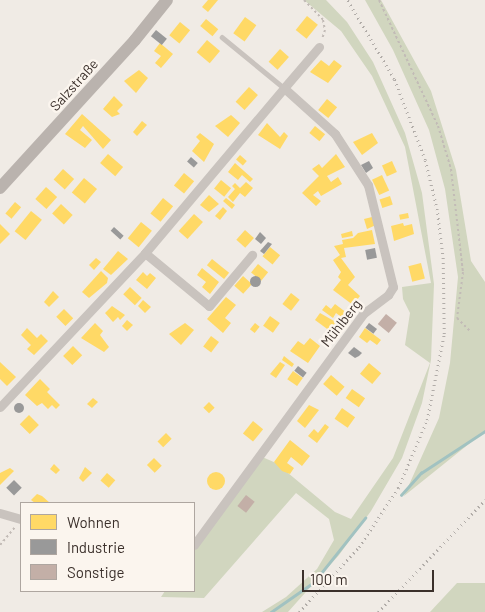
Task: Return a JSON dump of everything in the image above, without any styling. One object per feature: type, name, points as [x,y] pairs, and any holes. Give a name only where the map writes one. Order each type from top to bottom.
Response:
[{"type":"street","name":"Salzstraße","points":[[0,188],[135,40],[167,0]]},
{"type":"street","points":[[0,407],[145,253],[319,47]]},
{"type":"street","name":"Mühlberg","points":[[195,544],[363,314],[388,295],[394,287],[368,185],[335,134],[284,88]]},
{"type":"street","points":[[145,253],[209,306],[252,255]]},
{"type":"street","points":[[0,513],[20,519]]},
{"type":"lane","name":"Mühlberg","points":[[222,37],[284,88]]},
{"type":"path","points":[[304,0],[323,20],[325,30],[319,47]]},
{"type":"path","points":[[378,0],[438,126],[451,169],[463,272],[457,318],[470,331]]},
{"type":"path","points":[[0,545],[20,520]]},
{"type":"green space","points":[[304,0],[326,0],[347,22],[373,62],[405,133],[422,193],[434,284],[431,360],[422,403],[402,458],[371,511],[339,555],[288,612],[262,612],[286,597],[317,569],[334,540],[329,519],[296,493],[204,598],[161,597],[164,592],[195,592],[195,549],[260,456],[276,463],[335,512],[351,519],[393,458],[430,363],[405,345],[410,313],[403,299],[402,287],[431,283],[405,147],[372,76],[341,31]]},
{"type":"green space","points":[[365,0],[381,0],[431,91],[456,170],[471,261],[485,282],[485,431],[404,496],[439,418],[450,363],[458,277],[445,189],[429,130],[393,50]]},
{"type":"green space","points":[[457,583],[485,583],[485,612],[430,612]]},
{"type":"building: Wohnen","points":[[208,0],[218,0],[208,12],[202,7]]},
{"type":"building: Wohnen","points":[[307,16],[318,25],[307,39],[296,30]]},
{"type":"building: Wohnen","points":[[245,17],[256,25],[245,41],[233,33]]},
{"type":"building: Wohnen","points":[[206,19],[218,29],[212,36],[200,26]]},
{"type":"building: Wohnen","points":[[180,22],[190,30],[179,43],[169,35]]},
{"type":"building: Wohnen","points":[[207,40],[220,51],[210,63],[197,52]]},
{"type":"building: Wohnen","points":[[160,43],[173,54],[161,68],[155,63],[161,56],[154,51]]},
{"type":"building: Wohnen","points":[[280,49],[289,57],[278,70],[269,62]]},
{"type":"building: Wohnen","points":[[321,60],[329,66],[334,60],[342,66],[328,83],[310,72]]},
{"type":"building: Wohnen","points":[[139,70],[148,78],[136,93],[124,81]]},
{"type":"building: Wohnen","points":[[249,87],[258,95],[245,110],[236,102]]},
{"type":"building: Wohnen","points":[[114,96],[123,105],[117,111],[120,114],[112,117],[103,109]]},
{"type":"building: Wohnen","points":[[327,99],[337,107],[328,118],[318,110]]},
{"type":"building: Wohnen","points":[[82,114],[111,140],[103,149],[83,126],[80,130],[92,140],[85,148],[65,134]]},
{"type":"building: Wohnen","points":[[231,115],[240,123],[228,137],[215,126]]},
{"type":"building: Wohnen","points":[[142,121],[147,125],[137,136],[133,132]]},
{"type":"building: Wohnen","points":[[267,123],[280,137],[284,132],[288,136],[280,149],[258,135]]},
{"type":"building: Wohnen","points":[[315,126],[325,134],[319,141],[309,133]]},
{"type":"building: Wohnen","points":[[200,133],[214,144],[204,162],[192,151],[200,141],[196,137]]},
{"type":"building: Wohnen","points":[[372,133],[378,143],[362,155],[353,142]]},
{"type":"building: Wohnen","points":[[108,154],[123,167],[115,176],[100,163]]},
{"type":"building: Wohnen","points":[[336,154],[345,167],[327,176],[331,182],[338,177],[342,184],[321,196],[318,191],[313,195],[321,201],[316,206],[302,193],[319,176],[312,169],[319,164],[322,168]]},
{"type":"building: Wohnen","points":[[240,155],[247,161],[243,165],[236,160]]},
{"type":"building: Wohnen","points":[[392,161],[397,172],[387,176],[382,165]]},
{"type":"building: Wohnen","points":[[235,163],[253,179],[250,182],[242,175],[238,180],[228,172]]},
{"type":"building: Wohnen","points":[[63,169],[74,179],[65,189],[54,179]]},
{"type":"building: Wohnen","points":[[184,173],[194,181],[184,194],[174,185]]},
{"type":"building: Wohnen","points":[[382,175],[389,190],[379,195],[372,180]]},
{"type":"building: Wohnen","points":[[84,178],[97,189],[85,203],[72,193]]},
{"type":"building: Wohnen","points":[[221,180],[231,188],[224,197],[214,189]]},
{"type":"building: Wohnen","points":[[246,182],[253,188],[245,197],[240,193],[233,202],[228,197],[235,189],[232,186],[235,183],[240,188]]},
{"type":"building: Wohnen","points":[[46,187],[57,197],[46,209],[35,199]]},
{"type":"building: Wohnen","points":[[209,195],[219,204],[209,212],[200,205]]},
{"type":"building: Wohnen","points":[[390,196],[393,205],[382,208],[380,199]]},
{"type":"building: Wohnen","points":[[163,198],[173,206],[161,222],[150,214]]},
{"type":"building: Wohnen","points":[[226,198],[235,205],[232,209],[223,201]]},
{"type":"building: Wohnen","points":[[15,202],[21,207],[11,219],[5,213]]},
{"type":"building: Wohnen","points":[[61,204],[73,215],[64,224],[52,214]]},
{"type":"building: Wohnen","points":[[223,207],[227,211],[220,220],[215,216]]},
{"type":"building: Wohnen","points":[[31,211],[42,220],[26,240],[15,231]]},
{"type":"building: Wohnen","points":[[408,213],[409,218],[400,220],[399,215]]},
{"type":"building: Wohnen","points":[[194,214],[203,222],[188,239],[179,231]]},
{"type":"building: Wohnen","points":[[372,217],[376,225],[367,229],[364,219]]},
{"type":"building: Wohnen","points":[[141,222],[152,231],[139,247],[128,238]]},
{"type":"building: Wohnen","points":[[403,223],[404,226],[412,224],[414,234],[394,241],[391,226]]},
{"type":"building: Wohnen","points":[[0,224],[10,234],[0,244]]},
{"type":"building: Wohnen","points":[[245,230],[254,238],[245,248],[236,240]]},
{"type":"building: Wohnen","points":[[372,230],[375,244],[344,248],[346,257],[341,258],[355,277],[348,285],[360,296],[353,305],[333,290],[341,280],[338,277],[341,272],[333,260],[340,255],[334,246],[343,244],[342,240],[353,238],[358,233]]},
{"type":"building: Wohnen","points":[[352,231],[353,236],[342,238],[341,234]]},
{"type":"building: Wohnen","points":[[270,247],[280,255],[273,265],[262,256]]},
{"type":"building: Wohnen","points":[[118,251],[128,259],[111,275],[103,269]]},
{"type":"building: Wohnen","points":[[96,258],[101,262],[94,270],[89,265]]},
{"type":"building: Wohnen","points":[[212,259],[229,273],[224,279],[207,265]]},
{"type":"building: Wohnen","points":[[421,263],[425,279],[412,282],[408,266]]},
{"type":"building: Wohnen","points":[[258,264],[268,272],[261,281],[251,273]]},
{"type":"building: Wohnen","points":[[202,268],[219,282],[210,294],[202,287],[206,282],[197,275]]},
{"type":"building: Wohnen","points":[[101,271],[108,278],[107,283],[89,298],[82,292]]},
{"type":"building: Wohnen","points":[[143,272],[147,276],[150,273],[156,278],[147,289],[136,280]]},
{"type":"building: Wohnen","points":[[243,276],[252,284],[243,294],[234,286]]},
{"type":"building: Wohnen","points":[[130,287],[142,298],[135,305],[123,294]]},
{"type":"building: Wohnen","points":[[53,291],[59,297],[49,307],[44,302]]},
{"type":"building: Wohnen","points":[[291,293],[300,300],[291,311],[282,304]]},
{"type":"building: Wohnen","points":[[226,297],[236,305],[225,318],[231,323],[223,333],[207,319]]},
{"type":"building: Wohnen","points":[[143,300],[151,307],[145,313],[138,306]]},
{"type":"building: Wohnen","points":[[335,304],[347,313],[352,307],[357,311],[348,322],[336,313],[333,318],[322,310],[326,305],[331,309]]},
{"type":"building: Wohnen","points":[[112,306],[125,315],[120,320],[118,317],[113,322],[105,313]]},
{"type":"building: Wohnen","points":[[64,309],[73,318],[65,326],[56,317]]},
{"type":"building: Wohnen","points":[[320,313],[341,325],[334,334],[315,320]]},
{"type":"building: Wohnen","points":[[270,316],[280,323],[273,333],[263,326]]},
{"type":"building: Wohnen","points":[[127,320],[133,325],[127,331],[122,326]]},
{"type":"building: Wohnen","points":[[95,323],[103,331],[100,335],[109,347],[104,352],[81,338]]},
{"type":"building: Wohnen","points":[[185,323],[194,330],[181,345],[169,334]]},
{"type":"building: Wohnen","points":[[255,323],[260,327],[255,333],[250,329]]},
{"type":"building: Wohnen","points":[[27,328],[37,338],[41,334],[48,341],[34,355],[27,349],[31,345],[21,335]]},
{"type":"building: Wohnen","points":[[365,328],[381,340],[377,345],[370,340],[367,343],[359,337]]},
{"type":"building: Wohnen","points":[[211,336],[219,342],[211,352],[203,346]]},
{"type":"building: Wohnen","points":[[310,338],[320,346],[308,363],[290,351],[298,341],[304,345]]},
{"type":"building: Wohnen","points":[[73,346],[82,355],[72,365],[63,356]]},
{"type":"building: Wohnen","points":[[284,356],[294,364],[292,367],[282,360]]},
{"type":"building: Wohnen","points":[[0,362],[16,377],[7,386],[0,379]]},
{"type":"building: Wohnen","points":[[280,362],[285,365],[276,378],[270,374]]},
{"type":"building: Wohnen","points":[[369,363],[381,373],[372,384],[360,374]]},
{"type":"building: Wohnen","points":[[293,371],[303,378],[297,386],[287,379]]},
{"type":"building: Wohnen","points":[[331,375],[345,387],[337,396],[323,384]]},
{"type":"building: Wohnen","points":[[40,379],[50,389],[47,392],[60,405],[56,409],[52,405],[48,409],[42,403],[37,406],[25,395]]},
{"type":"building: Wohnen","points":[[352,389],[365,398],[359,407],[346,398]]},
{"type":"building: Wohnen","points":[[93,398],[98,402],[92,408],[87,404]]},
{"type":"building: Wohnen","points":[[209,402],[215,408],[209,413],[203,408]]},
{"type":"building: Wohnen","points":[[309,405],[319,410],[305,428],[297,421]]},
{"type":"building: Wohnen","points":[[342,408],[355,417],[348,428],[335,419]]},
{"type":"building: Wohnen","points":[[29,415],[39,425],[30,434],[20,424]]},
{"type":"building: Wohnen","points":[[253,421],[263,429],[253,442],[243,433]]},
{"type":"building: Wohnen","points":[[325,424],[329,427],[317,443],[308,436],[314,429],[318,433]]},
{"type":"building: Wohnen","points":[[166,433],[172,439],[163,447],[158,441]]},
{"type":"building: Wohnen","points":[[290,440],[310,456],[302,466],[291,457],[287,463],[294,468],[290,474],[282,471],[274,462]]},
{"type":"building: Wohnen","points":[[154,458],[162,466],[155,473],[147,465]]},
{"type":"building: Wohnen","points":[[54,464],[60,470],[56,474],[50,469]]},
{"type":"building: Wohnen","points":[[85,467],[92,473],[83,482],[79,478]]},
{"type":"building: Wohnen","points":[[10,468],[14,471],[0,485],[0,473]]},
{"type":"building: Wohnen","points":[[216,472],[222,475],[225,481],[222,487],[216,490],[210,487],[207,481],[210,475]]},
{"type":"building: Wohnen","points":[[107,473],[115,480],[109,488],[100,481]]},
{"type":"building: Wohnen","points":[[37,494],[49,502],[34,502],[31,500]]},
{"type":"building: Industrie","points":[[156,30],[167,39],[162,45],[151,36]]},
{"type":"building: Industrie","points":[[191,157],[198,163],[194,167],[187,162]]},
{"type":"building: Industrie","points":[[369,161],[373,168],[366,173],[361,165]]},
{"type":"building: Industrie","points":[[114,227],[124,236],[120,239],[111,231]]},
{"type":"building: Industrie","points":[[260,232],[266,238],[261,244],[255,239]]},
{"type":"building: Industrie","points":[[268,242],[272,244],[264,254],[260,251]]},
{"type":"building: Industrie","points":[[375,248],[377,258],[367,260],[365,250]]},
{"type":"building: Industrie","points":[[253,276],[257,276],[260,281],[259,285],[253,286],[250,283],[250,279]]},
{"type":"building: Industrie","points":[[369,323],[377,329],[373,334],[365,328]]},
{"type":"building: Industrie","points":[[354,347],[362,353],[355,358],[348,353]]},
{"type":"building: Industrie","points":[[298,366],[307,373],[303,378],[294,371]]},
{"type":"building: Industrie","points":[[17,403],[21,403],[24,408],[23,412],[17,413],[14,410],[14,406]]},
{"type":"building: Industrie","points":[[14,480],[22,488],[14,496],[6,488]]},
{"type":"building: Sonstige","points":[[386,314],[397,323],[389,333],[378,324]]},
{"type":"building: Sonstige","points":[[246,495],[255,502],[246,513],[237,506]]},
{"type":"waterway","points":[[401,495],[421,473],[485,431]]},
{"type":"waterway","points":[[271,612],[314,582],[365,518]]},
{"type":"railway","points":[[299,612],[359,547],[398,488],[427,420],[444,334],[443,259],[437,210],[425,160],[394,79],[347,0]]},
{"type":"railway","points":[[378,612],[485,500]]}]
